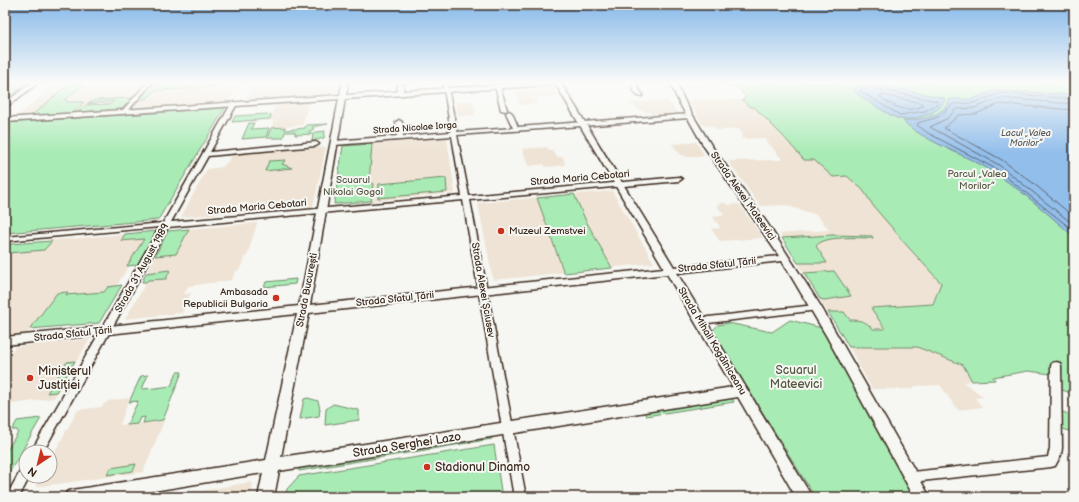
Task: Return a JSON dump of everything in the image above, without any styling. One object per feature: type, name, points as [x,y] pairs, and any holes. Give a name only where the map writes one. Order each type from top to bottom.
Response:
[{"type":"main road","points":[[5,120],[201,106]]},
{"type":"main road","name":"Strada București","points":[[266,497],[304,309],[340,106]]},
{"type":"main road","name":"Strada Mihail Kogălniceanu","points":[[572,106],[804,497]]},
{"type":"main road","name":"Strada Alexei Mateevici","points":[[684,106],[689,116],[786,258],[912,477],[922,497]]},
{"type":"main road","name":"Strada Sfatul Țării","points":[[5,341],[786,258]]},
{"type":"main road","name":"Strada Serghei Lazo","points":[[72,497],[742,391]]},
{"type":"street","points":[[124,112],[129,106]]},
{"type":"street","name":"Strada 31 August 1989","points":[[42,444],[233,106]]},
{"type":"street","name":"Strada Alexei Șciusev","points":[[450,106],[465,198],[484,290],[520,497]]},
{"type":"street","points":[[505,106],[516,129]]},
{"type":"street","name":"Strada Nicolae Iorga","points":[[334,143],[689,116]]},
{"type":"street","points":[[399,122],[400,138]]},
{"type":"street","points":[[206,154],[316,144]]},
{"type":"street","name":"Strada Maria Cebotari","points":[[5,239],[322,212],[679,179]]},
{"type":"street","points":[[700,321],[815,308]]},
{"type":"street","points":[[912,477],[1051,462],[1055,456],[1056,448],[1056,366]]},
{"type":"street","points":[[12,497],[19,484]]},
{"type":"shaded area","points":[[29,106],[126,106],[124,109],[17,117]]},
{"type":"shaded area","points":[[131,106],[161,106],[129,109]]},
{"type":"shaded area","points":[[275,106],[308,106],[302,125],[271,128],[274,120],[270,120]]},
{"type":"shaded area","points":[[457,106],[473,106],[476,112],[474,115],[458,116]]},
{"type":"shaded area","points":[[635,106],[672,106],[678,113],[653,115],[650,112],[644,112]]},
{"type":"shaded area","points":[[692,106],[754,107],[804,160],[814,159],[833,177],[847,176],[863,190],[874,207],[901,237],[899,238],[941,283],[933,304],[872,308],[885,329],[872,329],[860,320],[838,321],[834,323],[780,234],[829,230],[817,215],[785,205],[760,206],[728,161],[783,160],[764,138],[743,139],[741,137],[743,135],[739,129],[717,130],[712,126],[703,125]]},
{"type":"shaded area","points":[[447,138],[455,193],[371,201],[373,183],[369,184],[372,144]]},
{"type":"shaded area","points":[[696,142],[705,156],[687,157],[680,154],[672,144]]},
{"type":"shaded area","points":[[326,147],[313,207],[242,213],[246,203],[239,203],[235,212],[181,217],[207,169],[223,167],[232,155]]},
{"type":"shaded area","points":[[547,147],[549,150],[552,150],[557,157],[563,157],[565,165],[546,167],[544,164],[529,166],[522,149]]},
{"type":"shaded area","points":[[612,191],[654,263],[493,280],[478,203]]},
{"type":"shaded area","points":[[725,203],[727,205],[739,204],[763,238],[720,241],[711,229],[721,228],[713,217],[722,216],[724,214],[717,206],[720,205],[718,204]]},
{"type":"shaded area","points":[[257,223],[247,256],[244,257],[240,269],[235,272],[232,280],[188,286],[184,294],[191,293],[182,313],[125,319],[146,283],[142,282],[168,231]]},
{"type":"shaded area","points":[[150,232],[117,285],[122,285],[99,323],[30,329],[27,335],[5,337],[5,249],[10,244]]},
{"type":"shaded area","name":"Ministerul Justiției","points":[[90,339],[54,398],[5,405],[5,361],[15,347]]},
{"type":"shaded area","points":[[849,347],[917,347],[963,365],[972,381],[963,382],[984,397],[975,398],[982,407],[958,410],[940,385],[915,386],[912,389],[872,389]]},
{"type":"shaded area","points":[[129,398],[120,425],[164,421],[143,472],[58,484],[58,446],[78,410],[101,407],[108,401]]},
{"type":"shaded area","points":[[251,482],[253,485],[251,497],[183,497],[184,494]]},
{"type":"shaded area","points":[[37,484],[57,484],[35,487]]},
{"type":"green space","points":[[42,106],[80,106],[74,113],[31,116]]},
{"type":"green space","points":[[84,106],[126,106],[124,109],[78,112]]},
{"type":"green space","name":"Parcul „Valea Morilor”","points":[[1074,106],[1074,433],[1061,428],[1060,411],[1071,415],[1070,393],[1060,389],[1051,374],[1028,371],[993,377],[995,380],[972,381],[963,365],[917,347],[849,347],[828,312],[844,312],[850,320],[863,322],[868,324],[873,329],[885,329],[871,308],[933,304],[941,283],[899,237],[874,207],[863,190],[847,176],[833,177],[814,160],[804,160],[754,107],[750,107]]},
{"type":"green space","points":[[225,108],[158,220],[5,233],[5,123]]},
{"type":"green space","points":[[271,115],[270,119],[232,122],[235,116]]},
{"type":"green space","points":[[249,123],[254,123],[251,129],[269,128],[266,137],[242,139]]},
{"type":"green space","points":[[328,124],[312,127],[314,129],[309,131],[309,133],[325,131],[324,138],[312,141],[313,134],[295,135],[295,132],[285,132],[283,138],[267,138],[271,128],[285,127],[285,130],[305,128],[306,125]]},
{"type":"green space","name":"Scuarul Nikolai Gogol","points":[[372,144],[369,183],[373,183],[371,201],[334,204],[343,146]]},
{"type":"green space","points":[[286,160],[282,164],[292,168],[265,171],[269,161]]},
{"type":"green space","points":[[446,178],[447,192],[378,198],[379,184]]},
{"type":"green space","points":[[574,194],[585,219],[612,268],[564,273],[537,198]]},
{"type":"green space","points":[[189,229],[176,254],[155,256],[168,231]]},
{"type":"green space","points":[[156,231],[137,265],[127,266],[144,239],[121,241],[125,234]]},
{"type":"green space","points":[[833,235],[872,236],[873,238],[842,238],[820,242],[816,246],[827,263],[798,263],[782,238]]},
{"type":"green space","points":[[52,241],[44,250],[8,253],[5,256],[5,249],[10,244]]},
{"type":"green space","points":[[170,270],[166,279],[148,280],[146,282],[142,282],[146,273]]},
{"type":"green space","points":[[834,271],[851,296],[824,300],[820,299],[804,273]]},
{"type":"green space","points":[[296,279],[295,284],[264,287],[266,282]]},
{"type":"green space","points":[[122,285],[99,323],[30,329],[57,293],[68,292],[66,295],[104,292],[108,287]]},
{"type":"green space","name":"Scuarul Mateevici","points":[[790,320],[822,328],[917,497],[815,497],[712,331],[718,325],[728,323],[772,332]]},
{"type":"green space","points":[[75,361],[56,392],[47,393],[67,362]]},
{"type":"green space","points":[[177,372],[182,372],[163,420],[143,423],[145,417],[140,418],[137,424],[127,425],[138,401],[129,402],[141,376],[148,375],[142,389],[156,388],[171,386]]},
{"type":"green space","points":[[308,398],[318,401],[320,409],[319,416],[300,419],[304,399]]},
{"type":"green space","points":[[732,398],[734,402],[646,416],[644,412]]},
{"type":"green space","points":[[333,404],[359,410],[359,420],[325,425],[326,409]]},
{"type":"green space","points":[[41,418],[26,444],[18,444],[18,458],[5,480],[5,454],[18,432],[17,430],[12,430],[17,421]]},
{"type":"green space","points":[[491,435],[492,439],[299,471],[299,467]]},
{"type":"green space","name":"Stadionul Dinamo","points":[[494,445],[502,497],[285,497],[287,489],[299,476]]},
{"type":"green space","points":[[136,464],[133,471],[107,475],[111,468]]},
{"type":"water","points":[[877,106],[940,106],[927,115],[912,119],[900,119]]},
{"type":"water","name":"Lacul „Valea Morilor”","points":[[946,106],[1074,106],[1074,237],[1031,200],[997,174],[920,134],[903,121],[923,118],[937,114]]},
{"type":"place","name":"Muzeul Zemstvei","points":[[501,231]]},
{"type":"place","name":"Ambasada Republicii Bulgaria","points":[[276,298]]},
{"type":"place","name":"Ministerul Justiției","points":[[30,378]]},
{"type":"place","name":"Stadionul Dinamo","points":[[427,467]]}]
